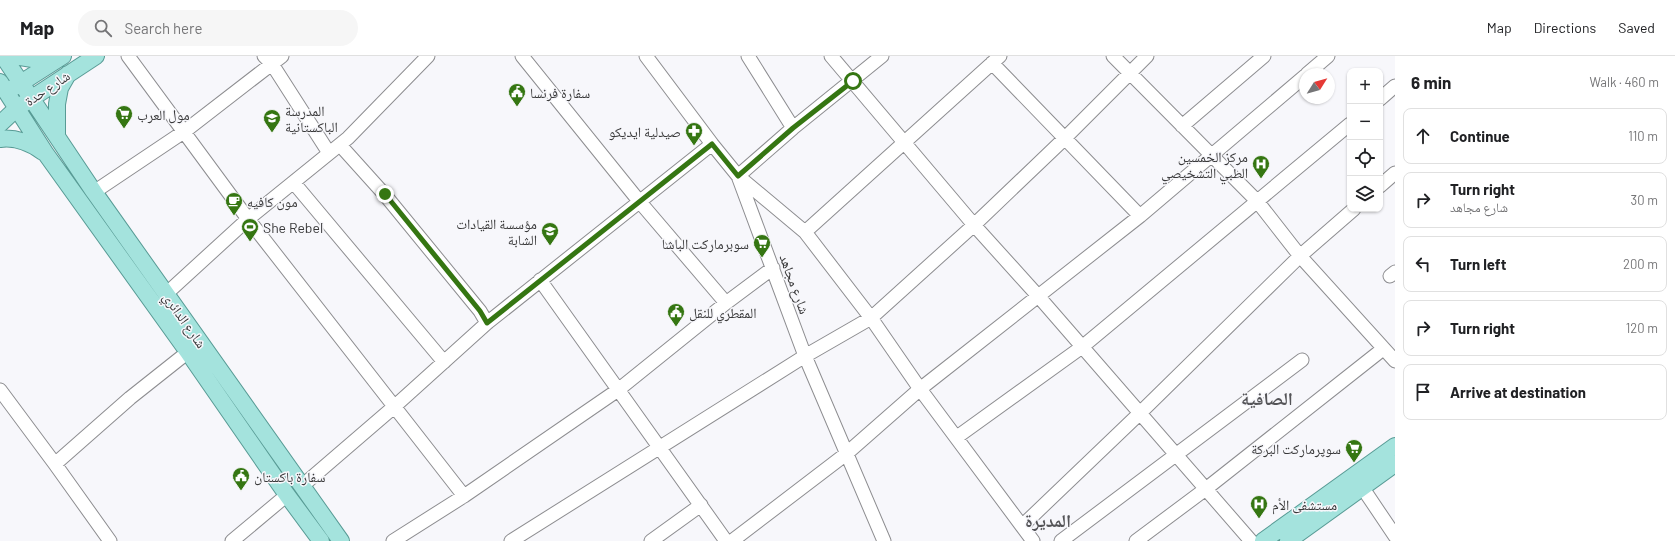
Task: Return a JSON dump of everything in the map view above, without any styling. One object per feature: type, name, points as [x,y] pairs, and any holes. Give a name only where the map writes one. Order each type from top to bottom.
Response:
[{"type":"main road","name":"شارع الدائري","points":[[3,56],[94,192],[341,541]]},
{"type":"main road","points":[[14,56],[45,61],[60,58]]},
{"type":"main road","name":"شارع حدة","points":[[0,124],[17,108],[31,98],[69,72],[96,56]]},
{"type":"main road","name":"شارع حدة","points":[[2,91],[60,58]]},
{"type":"main road","points":[[57,136],[57,104],[60,88],[69,72]]},
{"type":"main road","name":"شارع الدائري","points":[[2,91],[17,108],[46,154],[321,541]]},
{"type":"main road","points":[[0,139],[8,138],[26,142],[34,145],[46,154]]},
{"type":"main road","points":[[1263,541],[1395,446]]},
{"type":"main road","points":[[1288,541],[1395,464]]},
{"type":"street","points":[[128,56],[185,131],[248,220],[464,496]]},
{"type":"street","points":[[166,294],[248,220],[348,138],[428,56]]},
{"type":"street","points":[[522,56],[639,202],[726,303]]},
{"type":"street","name":"شارع مجاهد","points":[[646,56],[738,176],[805,356],[884,541]]},
{"type":"street","points":[[748,56],[793,128]]},
{"type":"street","points":[[831,56],[974,225],[1039,297],[1139,414],[1207,488],[1251,541]]},
{"type":"street","points":[[882,56],[793,128],[738,176],[805,232],[871,318],[920,389],[1033,541]]},
{"type":"street","points":[[1113,56],[1128,73],[1257,202],[1300,256],[1395,361]]},
{"type":"street","points":[[511,541],[805,356],[871,318],[974,225],[1064,139],[1128,73],[1147,56]]},
{"type":"street","points":[[1182,126],[1264,56]]},
{"type":"street","points":[[1314,68],[1328,56]]},
{"type":"street","points":[[94,192],[185,131],[273,59],[329,153]]},
{"type":"street","points":[[805,232],[996,60],[1064,139],[1140,216]]},
{"type":"street","points":[[732,541],[846,454],[920,389],[1039,297],[1140,216],[1299,81]]},
{"type":"street","points":[[1383,96],[1395,86]]},
{"type":"street","points":[[957,437],[1082,348],[1347,127]]},
{"type":"street","points":[[302,486],[395,406],[487,323],[712,144]]},
{"type":"street","points":[[340,145],[390,201],[480,311],[487,323]]},
{"type":"street","points":[[1383,183],[1395,173]]},
{"type":"street","points":[[294,183],[444,362]]},
{"type":"street","points":[[1022,526],[1300,256],[1351,212]]},
{"type":"street","points":[[393,541],[464,496],[618,390],[772,268]]},
{"type":"street","points":[[540,280],[702,505],[726,541]]},
{"type":"street","points":[[1136,541],[1207,488],[1383,349]]},
{"type":"street","points":[[55,464],[130,398],[188,352]]},
{"type":"street","points":[[1061,541],[1302,360]]},
{"type":"street","points":[[0,390],[110,541]]},
{"type":"street","points":[[1362,487],[1395,536]]},
{"type":"street","points":[[232,541],[287,495]]},
{"type":"street","points":[[651,541],[702,505]]},
{"type":"place","name":"سفارة فرنسا","points":[[517,107]]},
{"type":"place","name":"مول العرب","points":[[124,129]]},
{"type":"place","name":"المدرسة الباكستانية","points":[[272,133]]},
{"type":"place","name":"صيدلية ايديكو","points":[[694,146]]},
{"type":"place","name":"مركز الخمسين الطبي التشخيصي","points":[[1261,179]]},
{"type":"place","name":"مون كافيه","points":[[234,216]]},
{"type":"place","name":"She Rebel","points":[[250,242]]},
{"type":"place","name":"مؤسسة القيادات الشابة","points":[[550,246]]},
{"type":"place","name":"سوبرماركت الباشا","points":[[762,258]]},
{"type":"place","name":"المقطري للنقل","points":[[676,327]]},
{"type":"place","name":"سوپرمارکت البركة","points":[[1354,463]]},
{"type":"place","name":"سفارة باكستان","points":[[241,491]]},
{"type":"place","name":"مستشفى الأم","points":[[1259,519]]},
{"type":"district","name":"الصافية","points":[[1267,398]]},
{"type":"district","name":"المديرة","points":[[1048,520]]},
{"type":"route","points":[[385,194],[480,311],[487,323],[712,144],[738,176],[793,128],[853,81]]}]
